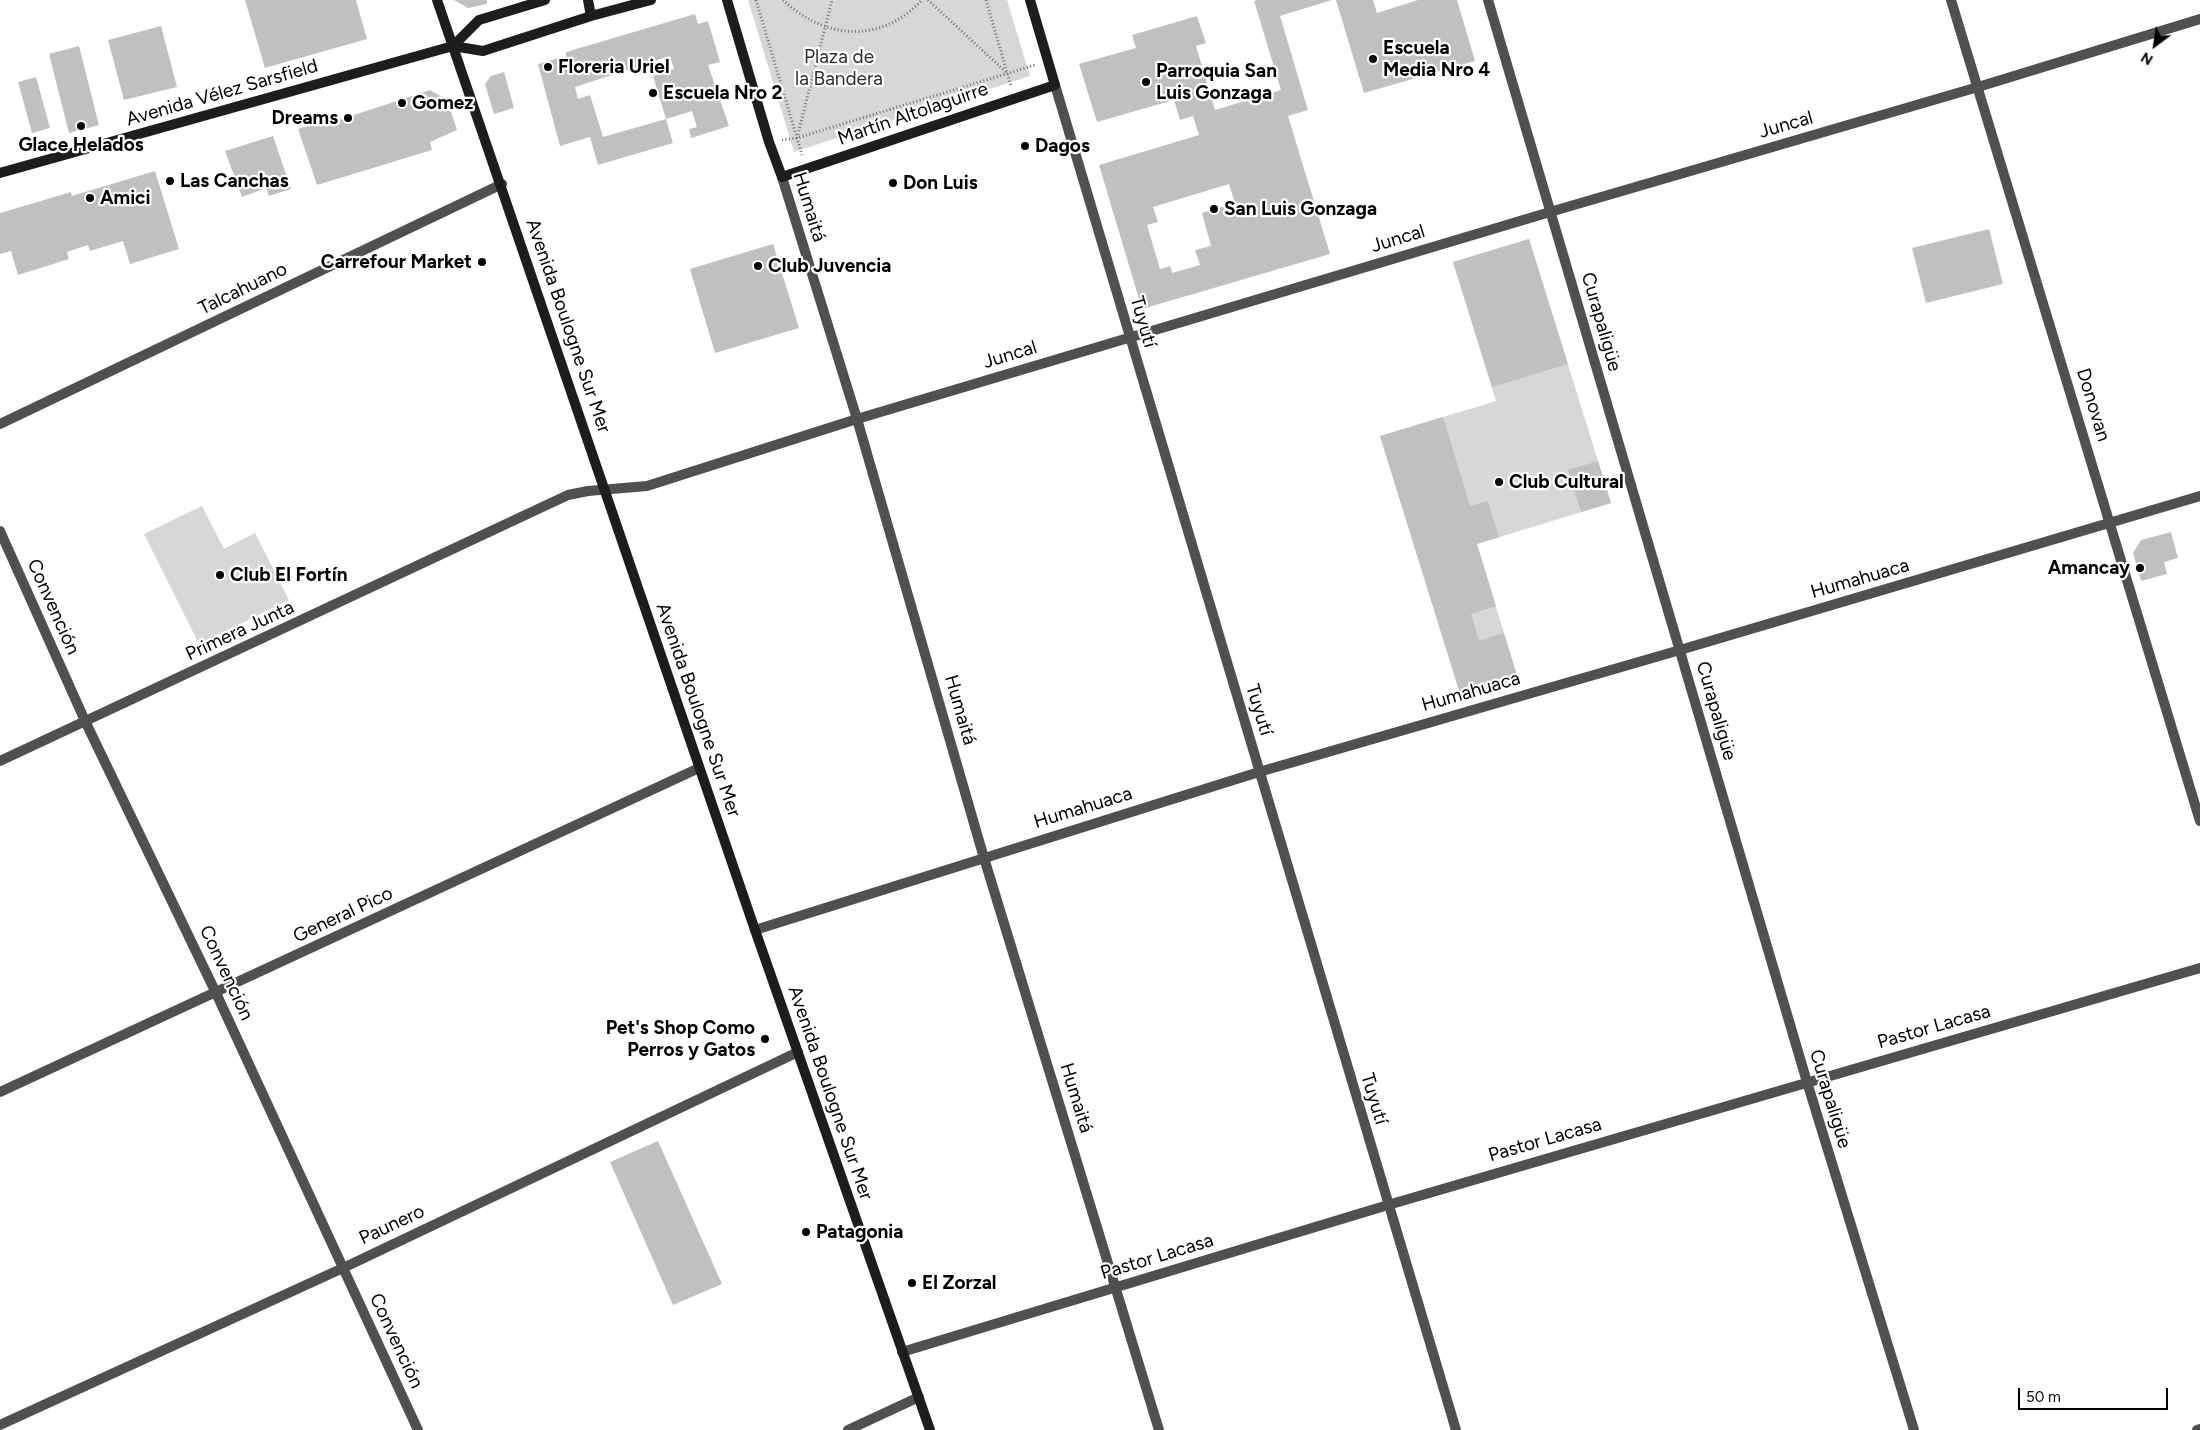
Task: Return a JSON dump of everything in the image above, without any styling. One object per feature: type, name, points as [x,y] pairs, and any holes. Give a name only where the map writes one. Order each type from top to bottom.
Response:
[{"type":"main road","name":"Avenida Boulogne Sur Mer","points":[[437,0],[502,184],[699,768],[930,1430]]},
{"type":"main road","points":[[453,46],[478,20],[545,0]]},
{"type":"main road","points":[[588,0],[591,16]]},
{"type":"main road","points":[[453,46],[483,51],[591,16],[651,0]]},
{"type":"main road","name":"Humaitá","points":[[727,0],[769,142],[782,176]]},
{"type":"main road","name":"Tuyutí","points":[[1030,0],[1055,85]]},
{"type":"main road","name":"Avenida Vélez Sarsfield","points":[[0,173],[453,46]]},
{"type":"main road","name":"Martín Altolaguirre","points":[[782,176],[1055,85]]},
{"type":"street","name":"Curapaligüe","points":[[1488,0],[1806,1082],[1914,1430]]},
{"type":"street","name":"Donovan","points":[[1951,0],[2200,821]]},
{"type":"street","name":"Juncal","points":[[606,491],[647,486],[857,419],[1550,212],[1978,88],[2200,19]]},
{"type":"street","name":"Tuyutí","points":[[1055,85],[1456,1430]]},
{"type":"street","name":"Humaitá","points":[[782,176],[857,419],[984,858],[1159,1430]]},
{"type":"street","name":"Talcahuano","points":[[0,424],[502,184]]},
{"type":"street","name":"Primera Junta","points":[[0,761],[86,723],[568,495],[588,491],[606,491]]},
{"type":"street","name":"Humahuaca","points":[[755,930],[1259,772],[2200,496]]},
{"type":"street","name":"Convención","points":[[0,532],[86,723],[216,993],[418,1430]]},
{"type":"street","name":"General Pico","points":[[0,1092],[699,768]]},
{"type":"street","name":"Pastor Lacasa","points":[[902,1352],[1388,1205],[2200,968]]},
{"type":"street","name":"Paunero","points":[[0,1425],[343,1268],[798,1052]]},
{"type":"street","points":[[848,1430],[919,1397]]},
{"type":"path","points":[[756,0],[806,168]]},
{"type":"path","points":[[783,0],[805,18],[825,27],[853,32],[878,29],[909,14],[922,0]]},
{"type":"path","points":[[797,138],[832,0]]},
{"type":"path","points":[[928,0],[1007,74]]},
{"type":"path","points":[[986,0],[1014,98]]},
{"type":"path","points":[[769,142],[797,138],[1048,61]]},
{"type":"green space","name":"Plaza de la Bandera","points":[[748,0],[1007,0],[1030,76],[794,152]]},
{"type":"green space","name":"Club Cultural","points":[[1529,239],[1611,503],[1477,544],[1518,679],[1461,697],[1380,436],[1496,401],[1453,262]]},
{"type":"green space","name":"Club El Fortín","points":[[202,506],[224,549],[255,533],[289,600],[199,644],[144,534]]},
{"type":"building","points":[[245,0],[356,0],[367,39],[265,68]]},
{"type":"building","points":[[454,0],[487,0],[487,4],[468,8]]},
{"type":"building","name":"San Luis Gonzaga","points":[[1332,0],[1280,16],[1308,110],[1288,116],[1330,254],[1142,309],[1099,165],[1199,135],[1193,116],[1180,120],[1174,100],[1097,122],[1079,64],[1136,48],[1132,35],[1197,16],[1206,43],[1196,46],[1215,110],[1281,90],[1254,1]],"holes":[[[1229,184],[1235,203],[1202,213],[1211,246],[1195,250],[1200,265],[1172,273],[1170,266],[1160,269],[1147,225],[1158,222],[1153,207]]]},
{"type":"building","points":[[1336,0],[1373,0],[1377,13],[1418,0],[1457,0],[1475,61],[1364,93]]},
{"type":"building","name":"Escuela Nro 2","points":[[695,14],[698,24],[708,21],[720,62],[708,65],[729,126],[691,138],[689,129],[697,127],[692,111],[666,119],[673,143],[598,165],[590,137],[560,146],[538,64],[566,56],[566,52]],"holes":[[[670,56],[674,69],[653,76],[666,119],[603,137],[590,95],[578,99],[575,87]]]},
{"type":"building","points":[[161,26],[177,87],[124,100],[108,40]]},
{"type":"building","points":[[79,46],[99,125],[69,133],[49,54]]},
{"type":"building","points":[[504,72],[514,108],[494,114],[485,84],[491,76]]},
{"type":"building","points":[[36,77],[50,128],[32,133],[18,82]]},
{"type":"building","points":[[430,90],[447,100],[457,130],[430,142],[432,150],[317,185],[298,129],[332,118],[333,122]]},
{"type":"building","points":[[273,136],[291,189],[269,196],[266,188],[242,197],[225,151]]},
{"type":"building","points":[[155,171],[179,249],[130,264],[123,241],[90,251],[88,245],[67,252],[69,259],[18,275],[11,251],[0,254],[0,213],[71,192],[72,196]]},
{"type":"building","points":[[1989,229],[2003,284],[1926,303],[1912,248]]},
{"type":"building","points":[[1529,239],[1568,364],[1492,387],[1453,262]]},
{"type":"building","points":[[773,244],[799,328],[715,353],[690,269]]},
{"type":"building","points":[[1443,417],[1470,506],[1488,501],[1499,537],[1477,544],[1496,606],[1471,614],[1479,641],[1504,633],[1518,679],[1461,697],[1380,436]]},
{"type":"building","points":[[1598,461],[1611,503],[1581,512],[1568,470]]},
{"type":"building","points":[[2171,532],[2178,558],[2164,562],[2167,574],[2141,581],[2133,553],[2141,540]]},
{"type":"building","points":[[658,1141],[722,1284],[673,1305],[610,1162]]},
{"type":"place","name":"Escuela Media Nro 4","points":[[1373,59]]},
{"type":"place","name":"Floreria Uriel","points":[[548,67]]},
{"type":"place","name":"Parroquia San Luis Gonzaga","points":[[1146,82]]},
{"type":"place","name":"Escuela Nro 2","points":[[653,93]]},
{"type":"place","name":"Gomez","points":[[402,103]]},
{"type":"place","name":"Dreams","points":[[348,118]]},
{"type":"place","name":"Glace Helados","points":[[81,126]]},
{"type":"place","name":"Dagos","points":[[1025,146]]},
{"type":"place","name":"Las Canchas","points":[[170,181]]},
{"type":"place","name":"Don Luis","points":[[893,183]]},
{"type":"place","name":"Amici","points":[[90,198]]},
{"type":"place","name":"San Luis Gonzaga","points":[[1214,209]]},
{"type":"place","name":"Carrefour Market","points":[[482,262]]},
{"type":"place","name":"Club Juvencia","points":[[758,266]]},
{"type":"place","name":"Club Cultural","points":[[1499,482]]},
{"type":"place","name":"Amancay","points":[[2140,568]]},
{"type":"place","name":"Club El Fortín","points":[[220,575]]},
{"type":"place","name":"Pet's Shop Como Perros y Gatos","points":[[765,1039]]},
{"type":"place","name":"Patagonia","points":[[806,1232]]},
{"type":"place","name":"El Zorzal","points":[[912,1283]]}]
